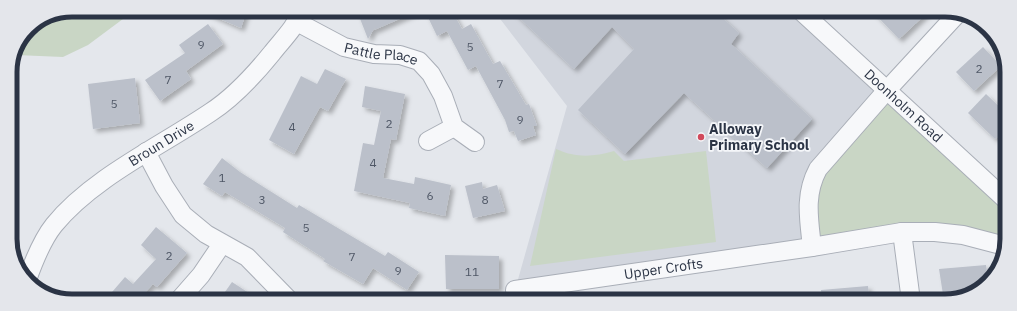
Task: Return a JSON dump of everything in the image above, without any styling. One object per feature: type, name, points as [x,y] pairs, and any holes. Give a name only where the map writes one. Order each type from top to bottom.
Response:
[{"type":"street","name":"Broun Drive","points":[[30,274],[53,226],[92,190],[146,152],[212,111],[247,80],[298,17]]},
{"type":"street","name":"Pattle Place","points":[[300,17],[344,47],[374,54],[400,55],[419,61],[431,74],[443,96],[454,127]]},
{"type":"street","name":"Doonholm Road","points":[[807,17],[1000,193]]},
{"type":"street","points":[[812,247],[808,202],[811,182],[818,169],[887,90],[954,18]]},
{"type":"street","points":[[428,140],[454,127],[475,142]]},
{"type":"street","points":[[146,152],[164,186],[183,215],[206,234],[247,257],[283,294]]},
{"type":"street","points":[[902,232],[910,294]]},
{"type":"street","name":"Upper Crofts","points":[[515,290],[812,247],[902,232],[935,232],[963,235],[1000,245]]},
{"type":"street","points":[[184,294],[201,275],[222,244]]},
{"type":"shaded area","name":"Alloway Primary School","points":[[499,17],[807,17],[887,90],[812,247],[515,290],[567,106]]},
{"type":"green space","points":[[72,17],[126,17],[88,45],[63,57],[20,55],[26,42],[33,33],[51,21]]},
{"type":"green space","points":[[887,90],[1000,194],[1000,245],[963,235],[812,247],[818,169]]},
{"type":"green space","points":[[556,149],[571,154],[585,156],[614,151],[624,161],[706,151],[716,242],[530,266]]},
{"type":"building","points":[[215,17],[245,17],[241,28]]},
{"type":"building","points":[[359,17],[404,17],[374,30],[375,27],[368,39]]},
{"type":"building","points":[[428,17],[455,17],[462,29],[471,24],[493,64],[500,61],[526,105],[529,104],[537,126],[533,126],[536,135],[518,141],[514,131],[509,132],[505,120],[476,66],[468,70],[447,31],[437,36]]},
{"type":"building","points":[[518,17],[721,17],[739,33],[731,44],[812,119],[767,168],[684,93],[625,154],[578,110],[634,49],[612,27],[574,69]]},
{"type":"building","points":[[878,17],[923,17],[899,39]]},
{"type":"building","points":[[208,24],[223,44],[186,71],[191,79],[160,101],[145,80],[185,53],[179,45]]},
{"type":"building","points":[[983,47],[999,64],[1000,67],[974,91],[956,72]]},
{"type":"building","points":[[325,69],[346,79],[328,111],[320,107],[294,154],[269,140],[301,76],[317,84]]},
{"type":"building","points":[[135,78],[140,123],[93,129],[88,84]]},
{"type":"building","points":[[365,86],[405,94],[396,140],[391,139],[383,178],[414,184],[415,177],[451,185],[445,216],[409,208],[410,203],[354,191],[363,143],[374,145],[381,111],[362,107]]},
{"type":"building","points":[[986,94],[1000,107],[1000,135],[995,139],[968,113]]},
{"type":"building","points":[[222,158],[240,172],[297,208],[299,205],[385,256],[388,252],[419,272],[407,290],[373,268],[363,284],[323,261],[325,259],[283,232],[285,228],[225,192],[222,196],[203,184]]},
{"type":"building","points":[[482,182],[483,189],[497,185],[505,211],[473,218],[465,186]]},
{"type":"building","points":[[156,227],[187,253],[157,287],[153,284],[144,294],[110,294],[125,277],[133,284],[156,259],[141,245]]},
{"type":"building","points":[[445,255],[499,256],[499,289],[446,289]]},
{"type":"building","points":[[986,265],[987,274],[972,287],[955,293],[943,294],[939,269]]},
{"type":"building","points":[[232,282],[250,294],[224,294]]},
{"type":"building","points":[[868,286],[869,294],[821,294],[821,290]]},
{"type":"place","name":"Alloway Primary School","points":[[701,137]]}]
